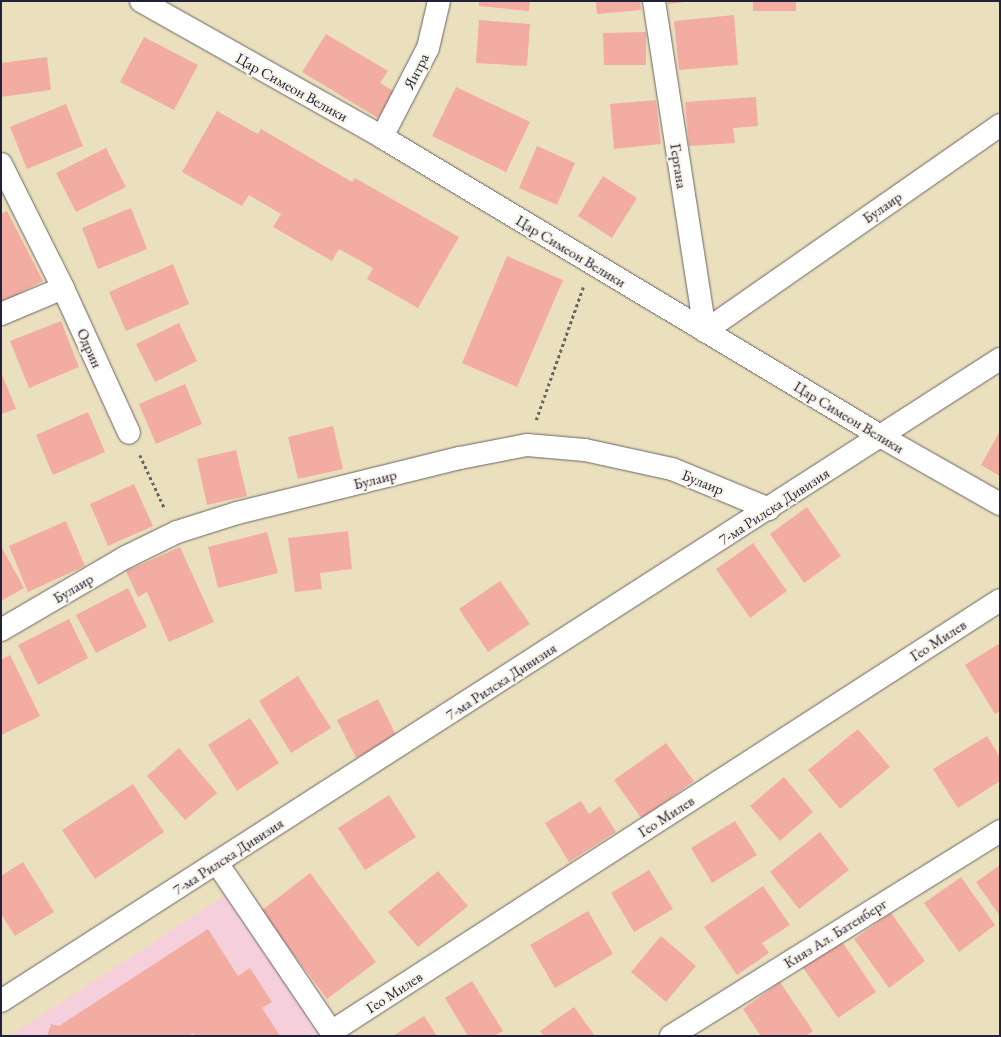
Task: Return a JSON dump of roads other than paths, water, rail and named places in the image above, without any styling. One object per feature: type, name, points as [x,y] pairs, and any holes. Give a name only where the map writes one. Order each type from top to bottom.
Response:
[{"type":"street","name":"Цар Симеон Велики","points":[[141,1],[382,137],[882,437],[1000,504]]},
{"type":"street","name":"Янтра","points":[[382,137],[428,48],[440,1]]},
{"type":"street","name":"Гергана","points":[[654,1],[705,331]]},
{"type":"street","name":"Булаир","points":[[705,331],[1000,125]]},
{"type":"street","name":"Одрин","points":[[1,164],[63,288],[129,433]]},
{"type":"street","points":[[1,314],[63,288]]},
{"type":"street","name":"7-ма Рилска Дивизия","points":[[1,1001],[882,437],[1000,359]]},
{"type":"street","name":"Булаир","points":[[1,630],[126,557],[177,532],[237,513],[460,458],[527,445],[585,450],[672,469],[769,509]]},
{"type":"street","name":"Гео Милев","points":[[333,1034],[1000,600]]},
{"type":"street","name":"Княз Ал. Батенберг","points":[[671,1036],[1000,830]]},
{"type":"street","points":[[217,863],[333,1034]]}]
